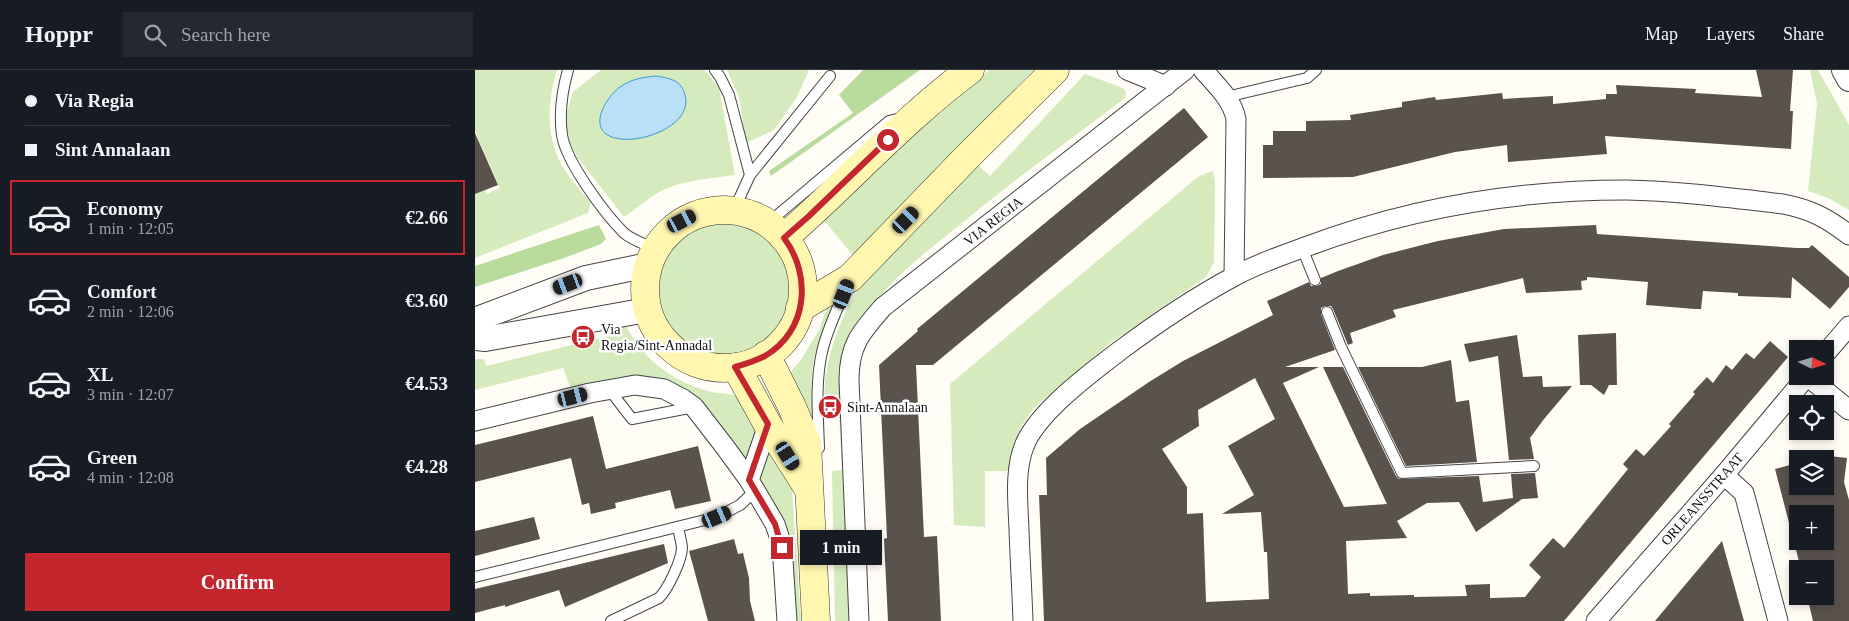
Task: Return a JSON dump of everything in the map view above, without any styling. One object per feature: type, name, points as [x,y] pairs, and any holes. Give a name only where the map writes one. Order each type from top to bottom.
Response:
[{"type":"main road","points":[[776,230],[809,216],[914,115],[970,70]]},
{"type":"main road","points":[[801,308],[850,278],[969,155],[1055,70]]},
{"type":"main road","points":[[733,210],[756,216],[776,230],[797,257],[803,291],[801,308],[789,333],[766,356],[751,363],[735,367],[711,367],[683,357],[664,341],[654,326],[647,310],[645,278],[652,257],[670,231],[682,221],[695,214],[733,210]]},
{"type":"main road","points":[[766,356],[804,434],[808,453],[816,471],[816,621]]},
{"type":"main road","points":[[735,367],[768,424],[816,471]]},
{"type":"street","points":[[1127,70],[1166,86]]},
{"type":"street","name":"VIA REGIA","points":[[859,621],[849,400],[849,375],[855,343],[883,306],[1185,70]]},
{"type":"street","points":[[1203,70],[1226,97],[1234,110],[1234,276]]},
{"type":"street","points":[[1844,70],[1849,79]]},
{"type":"street","points":[[1023,621],[1018,504],[1019,468],[1025,444],[1036,424],[1070,392],[1124,348],[1173,313],[1234,276],[1302,248],[1366,226],[1432,209],[1486,199],[1572,191],[1661,192],[1783,204],[1816,213],[1849,235]]},
{"type":"street","points":[[475,322],[586,278],[652,257]]},
{"type":"street","points":[[475,338],[485,339],[647,310]]},
{"type":"street","points":[[1834,344],[1849,326]]},
{"type":"street","points":[[475,421],[609,389],[635,385],[671,392],[694,407],[752,486],[769,514],[779,536],[783,560],[787,621]]},
{"type":"street","name":"ORLEANSSTRAAT","points":[[1596,621],[1724,475],[1799,385]]},
{"type":"street","points":[[1818,385],[1849,410]]},
{"type":"street","points":[[752,486],[768,424]]},
{"type":"street","points":[[1724,475],[1744,493],[1778,621]]},
{"type":"lane","points":[[567,70],[561,101],[561,118],[563,137],[568,152],[586,184],[625,234],[652,257]]},
{"type":"lane","points":[[715,70],[729,94],[750,175]]},
{"type":"lane","points":[[1226,97],[1307,78],[1316,70]]},
{"type":"lane","points":[[733,210],[750,175],[830,76]]},
{"type":"lane","points":[[1302,248],[1315,280]]},
{"type":"lane","points":[[816,471],[818,383],[822,352],[830,325],[850,278]]},
{"type":"lane","points":[[1327,312],[1341,347],[1402,473],[1534,466]]},
{"type":"lane","points":[[609,389],[632,419],[694,407]]},
{"type":"lane","points":[[475,577],[717,517],[730,511],[752,486]]},
{"type":"lane","points":[[611,621],[659,598],[664,593],[681,550],[678,527]]},
{"type":"green space","points":[[475,70],[557,70],[550,108],[553,145],[564,169],[591,203],[588,213],[475,258],[475,194],[485,190],[487,194],[500,188],[475,131]]},
{"type":"green space","points":[[601,70],[704,70],[719,88],[735,175],[696,180],[667,188],[624,217],[578,158],[568,140],[565,122],[573,92]]},
{"type":"green space","points":[[727,70],[809,70],[797,97],[774,130],[746,143],[739,97]]},
{"type":"green space","points":[[863,70],[920,70],[771,176],[769,171],[853,113],[839,95]]},
{"type":"green space","points":[[990,70],[1033,70],[855,258],[822,218],[933,111]]},
{"type":"green space","points":[[1810,70],[1818,70],[1849,125],[1849,210],[1828,198],[1808,191],[1817,104]]},
{"type":"green space","points":[[1085,74],[1123,88],[1126,92],[1125,98],[1002,191],[901,274],[874,303],[852,336],[851,621],[835,621],[832,471],[842,470],[838,395],[824,394],[830,354],[844,315],[857,291],[977,164],[990,176]]},
{"type":"green space","points":[[1213,171],[1215,183],[1214,262],[1206,277],[1110,343],[1034,408],[1022,425],[1014,443],[1008,471],[985,471],[985,527],[954,525],[950,384],[1199,176]]},
{"type":"green space","points":[[724,223],[749,229],[771,243],[785,265],[791,290],[785,315],[771,337],[749,351],[724,357],[699,351],[677,337],[663,315],[657,290],[663,265],[677,243],[699,229]]},
{"type":"green space","points":[[599,225],[606,239],[601,244],[475,287],[475,266]]},
{"type":"green space","points":[[839,297],[818,343],[812,368],[813,424],[790,376],[820,328],[828,303]]},
{"type":"green space","points":[[606,321],[625,324],[649,358],[682,381],[708,391],[738,396],[785,466],[792,490],[801,621],[792,621],[785,529],[670,386],[571,389],[563,368],[475,390],[475,359],[484,359],[486,366],[608,336]]},
{"type":"water","points":[[656,76],[673,80],[682,89],[686,100],[684,110],[679,118],[662,131],[641,138],[621,139],[610,136],[603,131],[600,117],[607,100],[613,93],[629,82]]},
{"type":"building","points":[[1756,70],[1793,70],[1790,111],[1793,111],[1791,149],[1605,136],[1607,154],[1508,162],[1507,145],[1455,152],[1353,177],[1263,178],[1263,145],[1273,145],[1273,131],[1306,131],[1306,121],[1351,120],[1350,115],[1402,107],[1402,102],[1435,97],[1436,100],[1502,93],[1503,99],[1553,96],[1553,104],[1606,99],[1606,94],[1617,94],[1616,85],[1696,89],[1695,93],[1762,97]]},
{"type":"building","points":[[1184,108],[1208,137],[933,365],[916,365],[924,537],[937,536],[941,621],[888,621],[884,539],[887,538],[879,365],[918,331],[917,329]]},
{"type":"building","points":[[475,133],[498,185],[475,194]]},
{"type":"building","points":[[1596,225],[1597,234],[1797,248],[1809,248],[1812,245],[1849,277],[1849,287],[1830,309],[1792,277],[1791,298],[1738,296],[1738,293],[1703,291],[1701,309],[1695,309],[1646,305],[1648,282],[1587,277],[1587,280],[1581,281],[1582,290],[1526,293],[1523,278],[1393,310],[1396,317],[1350,333],[1353,343],[1348,345],[1331,306],[1321,308],[1321,314],[1335,350],[1285,367],[1319,367],[1283,383],[1344,507],[1387,504],[1323,367],[1343,367],[1399,479],[1479,476],[1483,502],[1513,498],[1511,474],[1535,473],[1538,498],[1522,499],[1476,532],[1459,502],[1427,503],[1397,521],[1407,538],[1346,541],[1348,594],[1370,593],[1370,596],[1414,595],[1414,597],[1467,596],[1465,585],[1490,584],[1490,598],[1525,597],[1541,577],[1529,565],[1553,538],[1564,548],[1628,469],[1623,464],[1636,449],[1644,456],[1671,426],[1669,424],[1707,377],[1713,383],[1726,365],[1732,370],[1746,353],[1754,359],[1770,341],[1788,357],[1564,621],[1044,621],[1039,495],[1047,495],[1046,458],[1080,429],[1183,361],[1273,315],[1267,301],[1309,282],[1311,286],[1317,286],[1321,284],[1321,278],[1383,255],[1438,241],[1504,229]],"holes":[[[1255,378],[1275,419],[1228,446],[1254,495],[1222,514],[1261,512],[1264,552],[1267,552],[1269,599],[1206,602],[1203,513],[1187,514],[1187,487],[1162,449],[1199,426],[1198,410]]]},
{"type":"building","points":[[1616,333],[1617,385],[1609,385],[1604,395],[1591,385],[1580,385],[1578,335]]},
{"type":"building","points":[[1517,335],[1523,377],[1542,376],[1543,387],[1572,386],[1530,438],[1534,459],[1509,460],[1498,356],[1469,362],[1464,344]]},
{"type":"building","points":[[1451,360],[1456,402],[1469,400],[1477,462],[1406,466],[1358,367],[1422,367]]},
{"type":"building","points":[[593,416],[606,469],[698,446],[711,501],[675,509],[670,490],[615,503],[616,508],[591,514],[589,503],[582,505],[571,458],[475,482],[475,445]]},
{"type":"building","points":[[1834,457],[1847,458],[1844,482],[1849,500],[1849,621],[1813,621],[1809,605],[1834,605],[1834,560],[1799,560],[1796,550],[1834,550],[1834,505],[1789,505],[1789,523],[1775,469],[1789,465],[1789,495],[1834,495]]},
{"type":"building","points":[[534,517],[540,539],[475,556],[475,531]]},
{"type":"building","points":[[734,539],[738,554],[743,553],[749,578],[750,601],[755,621],[708,621],[689,551]]},
{"type":"building","points":[[1722,541],[1744,621],[1655,621],[1680,591]]},
{"type":"building","points":[[664,544],[668,563],[565,607],[559,590],[505,607],[505,605],[475,613],[475,589]]},
{"type":"place","name":"Via Regia/Sint-Annadal","points":[[583,337]]},
{"type":"place","name":"Sint-Annalaan","points":[[830,407]]},
{"type":"route","points":[[782,548],[775,524],[749,480],[768,424],[735,367],[751,363],[766,356],[781,343],[796,321],[801,308],[803,291],[800,267],[797,257],[784,238],[888,140]]}]
